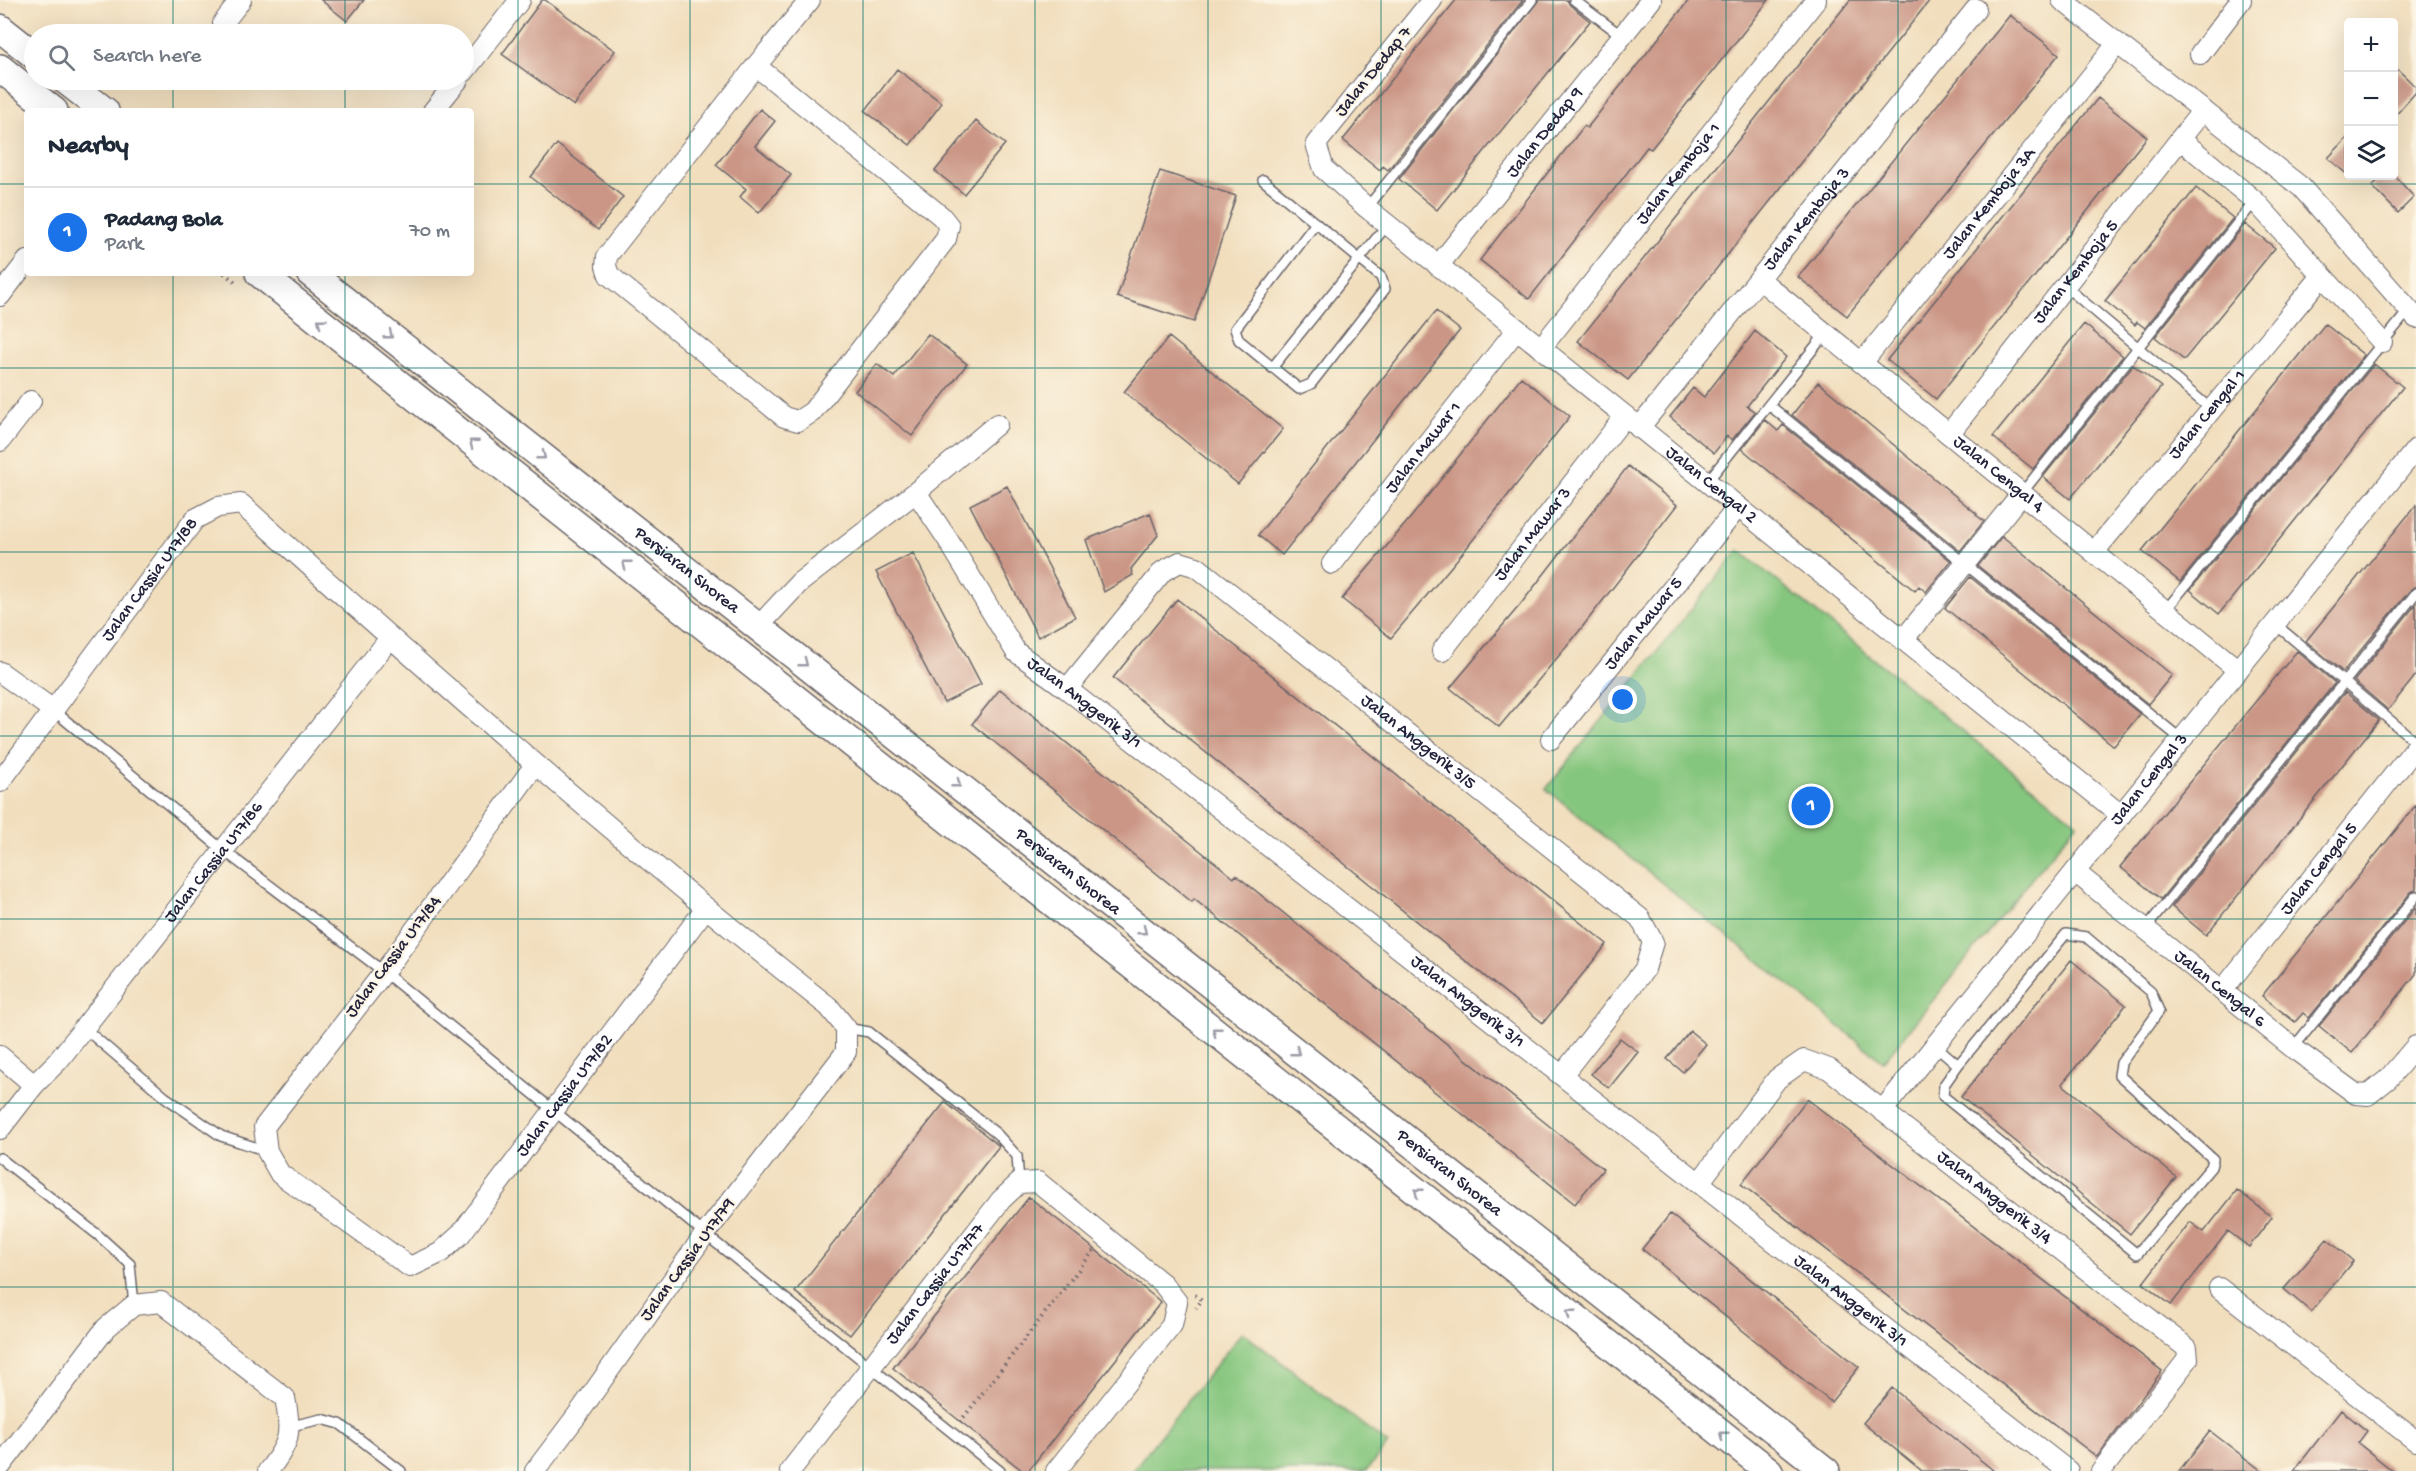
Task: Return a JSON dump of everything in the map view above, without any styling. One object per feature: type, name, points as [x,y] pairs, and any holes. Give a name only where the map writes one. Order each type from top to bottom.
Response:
[{"type":"main road","points":[[0,28],[24,47]]},
{"type":"main road","points":[[0,68],[24,87]]},
{"type":"main road","points":[[28,90],[50,108]]},
{"type":"main road","points":[[81,95],[100,108]]},
{"type":"main road","name":"Persiaran Shorea","points":[[263,276],[1769,1471]]},
{"type":"main road","name":"Persiaran Shorea","points":[[314,276],[1826,1471]]},
{"type":"main road","points":[[663,592],[684,598],[728,624],[743,629],[758,627],[759,648],[794,687],[809,708]]},
{"type":"street","points":[[223,23],[241,0]]},
{"type":"street","points":[[474,59],[520,0]]},
{"type":"street","points":[[756,66],[942,216],[949,226],[946,239],[812,412],[798,421],[784,417],[775,410],[609,275],[606,266],[608,256],[756,66],[810,0]]},
{"type":"street","name":"Jalan Dedap 7","points":[[1316,144],[1432,0]]},
{"type":"street","name":"Jalan Dedap 9","points":[[1438,266],[1651,0]]},
{"type":"street","name":"Jalan Kemboja 1","points":[[1540,348],[1816,0]]},
{"type":"street","points":[[2062,0],[2301,187],[2412,314]]},
{"type":"street","points":[[2200,54],[2241,0]]},
{"type":"street","name":"Jalan Kemboja 3","points":[[1632,422],[1759,279],[1976,9]]},
{"type":"street","name":"Jalan Kemboja 3A","points":[[1862,363],[2117,44]]},
{"type":"street","points":[[435,108],[450,90]]},
{"type":"street","name":"Jalan Kemboja 5","points":[[1949,434],[2203,110]]},
{"type":"street","points":[[2180,140],[2255,201],[2382,342]]},
{"type":"street","name":"Jalan Cengal 2","points":[[1316,144],[1324,169],[1387,225],[2121,815]]},
{"type":"street","points":[[0,296],[24,266]]},
{"type":"street","name":"Jalan Cengal 1","points":[[2094,552],[2322,277]]},
{"type":"street","name":"Jalan Cengal 4","points":[[1759,279],[2238,670]]},
{"type":"street","name":"Jalan Mawar 1","points":[[1332,564],[1517,329]]},
{"type":"street","points":[[0,441],[31,401]]},
{"type":"street","name":"Jalan Mawar 3","points":[[1442,651],[1632,422]]},
{"type":"street","points":[[758,627],[799,583],[916,492],[997,424]]},
{"type":"street","name":"Jalan Cengal 3","points":[[1882,1111],[2416,449]]},
{"type":"street","name":"Jalan Anggerik 3/1","points":[[916,492],[1016,652],[1067,689],[2068,1471]]},
{"type":"street","points":[[1903,640],[2022,493]]},
{"type":"street","name":"Jalan Cassia U17/88","points":[[0,782],[195,519],[218,507],[241,504],[535,765],[705,909],[829,1008],[846,1028]]},
{"type":"street","name":"Jalan Mawar 5","points":[[1551,739],[1738,507]]},
{"type":"street","name":"Jalan Anggerik 3/5","points":[[1067,689],[1163,571],[1180,562],[1197,567],[1640,918],[1653,942],[1645,969],[1562,1076]]},
{"type":"street","name":"Jalan Cassia U17/86","points":[[0,1129],[34,1085],[58,1061],[390,638]]},
{"type":"street","points":[[0,672],[52,710]]},
{"type":"street","name":"Jalan Cengal 5","points":[[2222,991],[2415,751]]},
{"type":"street","name":"Jalan Cassia U17/84","points":[[267,1151],[264,1127],[384,972],[535,765]]},
{"type":"street","name":"Jalan Cengal 6","points":[[2075,872],[2293,1048],[2356,1094],[2368,1095],[2388,1079],[2416,1046]]},
{"type":"street","name":"Jalan Cassia U17/82","points":[[267,1151],[280,1174],[410,1267],[440,1253],[460,1235],[705,909]]},
{"type":"street","name":"Jalan Cassia U17/79","points":[[535,1471],[581,1410],[705,1234],[846,1052],[846,1028]]},
{"type":"street","points":[[0,1056],[34,1085]]},
{"type":"street","name":"Jalan Anggerik 3/4","points":[[1699,1183],[1776,1079],[1804,1060],[1829,1069],[2187,1348],[2188,1359],[2101,1471]]},
{"type":"street","points":[[1019,1183],[1038,1182],[1163,1284],[1177,1302],[1172,1325],[1056,1471]]},
{"type":"street","name":"Jalan Cassia U17/77","points":[[790,1471],[1001,1200],[1019,1183]]},
{"type":"street","points":[[2219,1288],[2416,1441]]},
{"type":"street","points":[[0,1467],[106,1328],[134,1305],[161,1302],[285,1398],[291,1426],[281,1454],[268,1471]]},
{"type":"lane","points":[[1367,208],[1532,0]]},
{"type":"lane","points":[[1575,0],[1622,36]]},
{"type":"lane","points":[[1263,180],[1316,223],[1381,277],[1385,288],[1311,384],[1299,389],[1239,340],[1235,329],[1316,223]]},
{"type":"lane","points":[[2022,493],[2255,201]]},
{"type":"lane","points":[[1272,368],[1387,225]]},
{"type":"lane","points":[[2065,286],[2212,410]]},
{"type":"lane","points":[[2165,610],[2382,342],[2412,314]]},
{"type":"lane","points":[[1707,482],[1826,333]]},
{"type":"lane","points":[[1769,405],[2181,739]]},
{"type":"lane","points":[[2146,928],[2416,593]]},
{"type":"lane","points":[[2275,624],[2344,682],[2415,751]]},
{"type":"lane","points":[[52,710],[223,850],[384,972],[1000,1471]]},
{"type":"lane","points":[[2293,1048],[2416,896]]},
{"type":"lane","points":[[2066,934],[2086,938],[2151,992],[2159,1011],[2121,1063],[2119,1076],[2213,1159],[2211,1167],[2137,1254],[1943,1096],[1944,1085],[1958,1065],[2066,934]]},
{"type":"lane","points":[[84,1028],[165,1097],[221,1136],[267,1151]]},
{"type":"lane","points":[[846,1028],[869,1032],[997,1134],[1017,1155],[1019,1183]]},
{"type":"lane","points":[[1935,1045],[1958,1065]]},
{"type":"lane","points":[[0,1158],[98,1235],[130,1264],[134,1305]]},
{"type":"lane","points":[[291,1426],[322,1419],[340,1424],[401,1471]]},
{"type":"path","points":[[952,1432],[1105,1236]]},
{"type":"green space","points":[[1739,550],[2077,823],[1883,1062],[1546,789]]},
{"type":"green space","points":[[1242,1332],[1388,1444],[1366,1471],[1132,1471]]},
{"type":"building","points":[[321,0],[364,0],[347,21]]},
{"type":"building","points":[[542,0],[615,51],[574,106],[502,54]]},
{"type":"building","points":[[1456,0],[1523,0],[1388,170],[1383,166],[1380,170],[1343,140]]},
{"type":"building","points":[[1539,0],[1567,0],[1590,21],[1437,210],[1399,179]]},
{"type":"building","points":[[1689,0],[1769,0],[1651,149],[1647,147],[1529,299],[1480,260],[1584,126],[1587,128]]},
{"type":"building","points":[[1850,0],[1930,0],[1628,380],[1578,341]]},
{"type":"building","points":[[2010,15],[2059,54],[1847,316],[1798,277]]},
{"type":"building","points":[[897,69],[942,103],[910,145],[865,111]]},
{"type":"building","points":[[2398,70],[2416,87],[2416,92],[2398,112]]},
{"type":"building","points":[[2098,98],[2147,137],[1936,399],[1887,360]]},
{"type":"building","points":[[760,109],[775,121],[755,146],[791,175],[759,213],[740,197],[746,189],[716,165]]},
{"type":"building","points":[[976,121],[1005,144],[964,194],[935,171]]},
{"type":"building","points":[[2344,141],[2344,172],[2328,158]]},
{"type":"building","points":[[557,144],[623,197],[598,230],[531,177]]},
{"type":"building","points":[[1160,171],[1236,196],[1194,322],[1117,297]]},
{"type":"building","points":[[2398,179],[2414,197],[2398,213],[2372,186],[2379,180]]},
{"type":"building","points":[[2196,188],[2233,218],[2145,328],[2137,322],[2135,325],[2105,301]]},
{"type":"building","points":[[2245,224],[2275,248],[2184,360],[2155,337]]},
{"type":"building","points":[[1436,311],[1460,330],[1282,555],[1258,535]]},
{"type":"building","points":[[2084,324],[2123,356],[2033,469],[1993,437]]},
{"type":"building","points":[[2325,324],[2364,355],[2180,582],[2142,551]]},
{"type":"building","points":[[1755,331],[1786,357],[1747,406],[1755,412],[1732,440],[1727,436],[1714,453],[1670,417],[1693,388],[1704,397]]},
{"type":"building","points":[[928,334],[967,364],[912,436],[855,391],[877,364],[894,377]]},
{"type":"building","points":[[1169,337],[1283,429],[1238,484],[1124,392]]},
{"type":"building","points":[[2374,364],[2403,387],[2219,614],[2190,590]]},
{"type":"building","points":[[2133,365],[2161,387],[2070,499],[2043,477]]},
{"type":"building","points":[[1521,377],[1570,416],[1465,550],[1391,638],[1342,599],[1412,516]]},
{"type":"building","points":[[1818,382],[1984,521],[1960,551],[1792,415]]},
{"type":"building","points":[[1765,420],[1778,431],[1783,425],[1951,561],[1926,592],[1919,586],[1915,591],[1742,449]]},
{"type":"building","points":[[1628,466],[1677,505],[1573,639],[1499,727],[1450,688],[1520,605]]},
{"type":"building","points":[[1007,486],[1075,617],[1038,637],[970,505]]},
{"type":"building","points":[[2416,505],[2416,586],[2411,589],[2343,672],[2306,641]]},
{"type":"building","points":[[1150,513],[1158,535],[1131,569],[1133,575],[1104,592],[1086,540]]},
{"type":"building","points":[[2002,536],[2172,675],[2148,704],[1978,566]]},
{"type":"building","points":[[913,553],[981,684],[944,703],[876,572]]},
{"type":"building","points":[[1970,577],[2140,714],[2114,746],[1945,608]]},
{"type":"building","points":[[1177,599],[1607,944],[1543,1023],[1113,678]]},
{"type":"building","points":[[2416,604],[2416,675],[2388,710],[2354,681]]},
{"type":"building","points":[[2297,651],[2335,683],[2161,899],[2120,867]]},
{"type":"building","points":[[1000,689],[1234,878],[1236,875],[1603,1169],[1575,1204],[1194,899],[1192,902],[972,724]]},
{"type":"building","points":[[2345,692],[2379,720],[2206,935],[2172,907]]},
{"type":"building","points":[[2416,805],[2416,889],[2411,892],[2309,1018],[2303,1013],[2295,1022],[2262,996]]},
{"type":"building","points":[[2416,907],[2416,974],[2352,1053],[2319,1026]]},
{"type":"building","points":[[2071,960],[2126,1005],[2062,1084],[2176,1177],[2130,1234],[1961,1097]]},
{"type":"building","points":[[1690,1031],[1706,1044],[1683,1072],[1667,1059]]},
{"type":"building","points":[[1620,1038],[1638,1052],[1609,1088],[1591,1074]]},
{"type":"building","points":[[1807,1099],[2162,1371],[2097,1457],[1741,1184]]},
{"type":"building","points":[[945,1102],[999,1146],[850,1335],[795,1292]]},
{"type":"building","points":[[2237,1190],[2272,1217],[2249,1247],[2228,1231],[2171,1305],[2143,1283],[2190,1222],[2204,1232]]},
{"type":"building","points":[[1029,1197],[1161,1302],[1028,1471],[1023,1471],[893,1368]]},
{"type":"building","points":[[1670,1214],[1859,1367],[1831,1402],[1642,1249]]},
{"type":"building","points":[[2327,1239],[2353,1261],[2311,1312],[2284,1289]]},
{"type":"building","points":[[1892,1388],[1994,1471],[1922,1471],[1863,1423]]},
{"type":"building","points":[[2341,1410],[2367,1431],[2358,1443],[2393,1471],[2294,1471]]},
{"type":"building","points":[[2210,1431],[2262,1471],[2179,1471]]},
{"type":"place","name":"Padang Bola","points":[[1811,806]]}]
